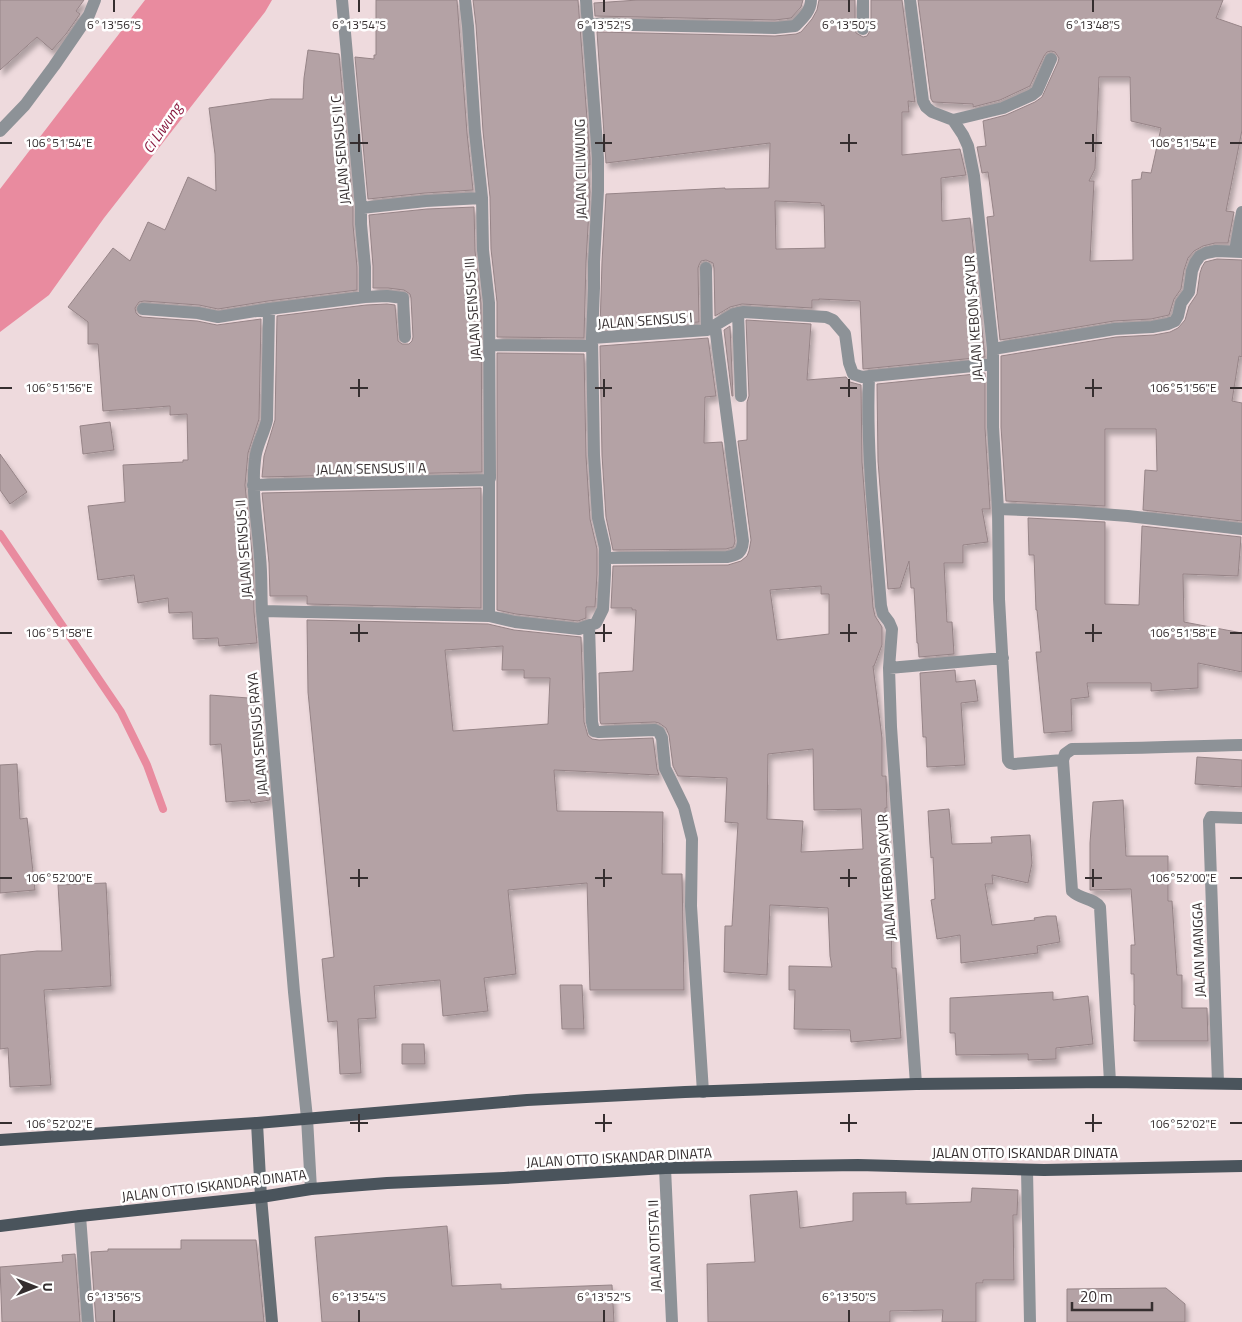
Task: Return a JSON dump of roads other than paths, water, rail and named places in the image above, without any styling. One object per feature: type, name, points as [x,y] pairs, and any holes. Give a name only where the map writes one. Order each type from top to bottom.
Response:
[{"type":"main road","points":[[0,1140],[257,1123],[527,1100],[703,1092],[916,1084],[1110,1082],[1242,1084]]},
{"type":"main road","name":"JALAN OTTO ISKANDAR DINATA","points":[[0,1226],[261,1197],[312,1189],[387,1183],[666,1168],[858,1164],[1027,1170],[1242,1166]]},
{"type":"street","points":[[0,131],[25,105],[54,66],[89,15],[95,0]]},
{"type":"street","name":"JALAN SENSUS II C","points":[[342,0],[361,208],[365,297]]},
{"type":"street","name":"JALAN SENSUS III","points":[[464,0],[468,26],[475,132],[482,198],[483,250],[489,302],[489,616]]},
{"type":"street","name":"JALAN CILIWUNG","points":[[586,0],[597,149],[598,191],[592,342]]},
{"type":"street","points":[[587,24],[775,28],[795,26],[804,17],[812,0]]},
{"type":"street","points":[[862,29],[863,0]]},
{"type":"street","points":[[910,0],[923,100],[926,107],[932,112],[953,120],[1003,108],[1037,91],[1051,59]]},
{"type":"street","name":"JALAN KEBON SAYUR","points":[[953,120],[964,135],[974,176],[993,349],[992,427],[998,509],[999,599],[1008,760],[1014,764],[1063,760],[1065,754],[1072,750],[1242,745]]},
{"type":"street","points":[[361,208],[426,201],[482,198]]},
{"type":"street","points":[[993,349],[1115,329],[1152,327],[1175,321],[1181,303],[1189,292],[1192,271],[1200,256],[1216,251],[1238,252],[1242,212]]},
{"type":"street","points":[[606,558],[727,557],[739,554],[741,551],[743,541],[711,328],[706,268]]},
{"type":"street","points":[[143,309],[198,313],[218,317],[365,297],[387,296],[403,298],[405,337]]},
{"type":"street","name":"JALAN SENSUS II","points":[[262,611],[260,558],[253,485],[255,459],[267,420],[269,309]]},
{"type":"street","name":"JALAN SENSUS I","points":[[703,1092],[692,906],[692,839],[684,807],[665,768],[662,738],[659,732],[655,730],[599,732],[594,731],[592,722],[592,625],[603,609],[606,548],[598,518],[594,455],[592,342],[711,328],[734,314],[744,312],[826,317],[832,320],[845,334],[849,363],[853,374],[862,377],[869,376]]},
{"type":"street","points":[[738,313],[741,396]]},
{"type":"street","points":[[490,345],[592,342]]},
{"type":"street","points":[[869,376],[993,364]]},
{"type":"street","name":"JALAN KEBON SAYUR","points":[[869,376],[868,406],[872,493],[881,606],[883,614],[892,630],[889,668],[892,737],[916,1084]]},
{"type":"street","name":"JALAN SENSUS II A","points":[[253,485],[489,480]]},
{"type":"street","points":[[998,509],[1128,516],[1242,529]]},
{"type":"street","points":[[262,611],[489,616],[515,622],[579,629],[592,625]]},
{"type":"street","name":"JALAN SENSUS RAYA","points":[[262,611],[312,1189]]},
{"type":"street","points":[[889,668],[1003,658]]},
{"type":"street","points":[[1063,760],[1072,891],[1080,897],[1096,902],[1100,907],[1110,1082]]},
{"type":"street","name":"JALAN MANGGA","points":[[1218,1083],[1208,821],[1211,817],[1242,818]]},
{"type":"street","points":[[257,1123],[261,1197],[272,1322]]},
{"type":"street","name":"JALAN OTISTA II","points":[[666,1168],[672,1322]]},
{"type":"street","points":[[1027,1170],[1030,1322]]},
{"type":"street","points":[[80,1216],[88,1322]]},
{"type":"water","name":"Ci Liwung","points":[[145,0],[272,0],[265,12],[104,218],[49,295],[0,332],[0,189]]},
{"type":"waterway","points":[[0,534],[121,712],[147,765],[163,809]]}]
